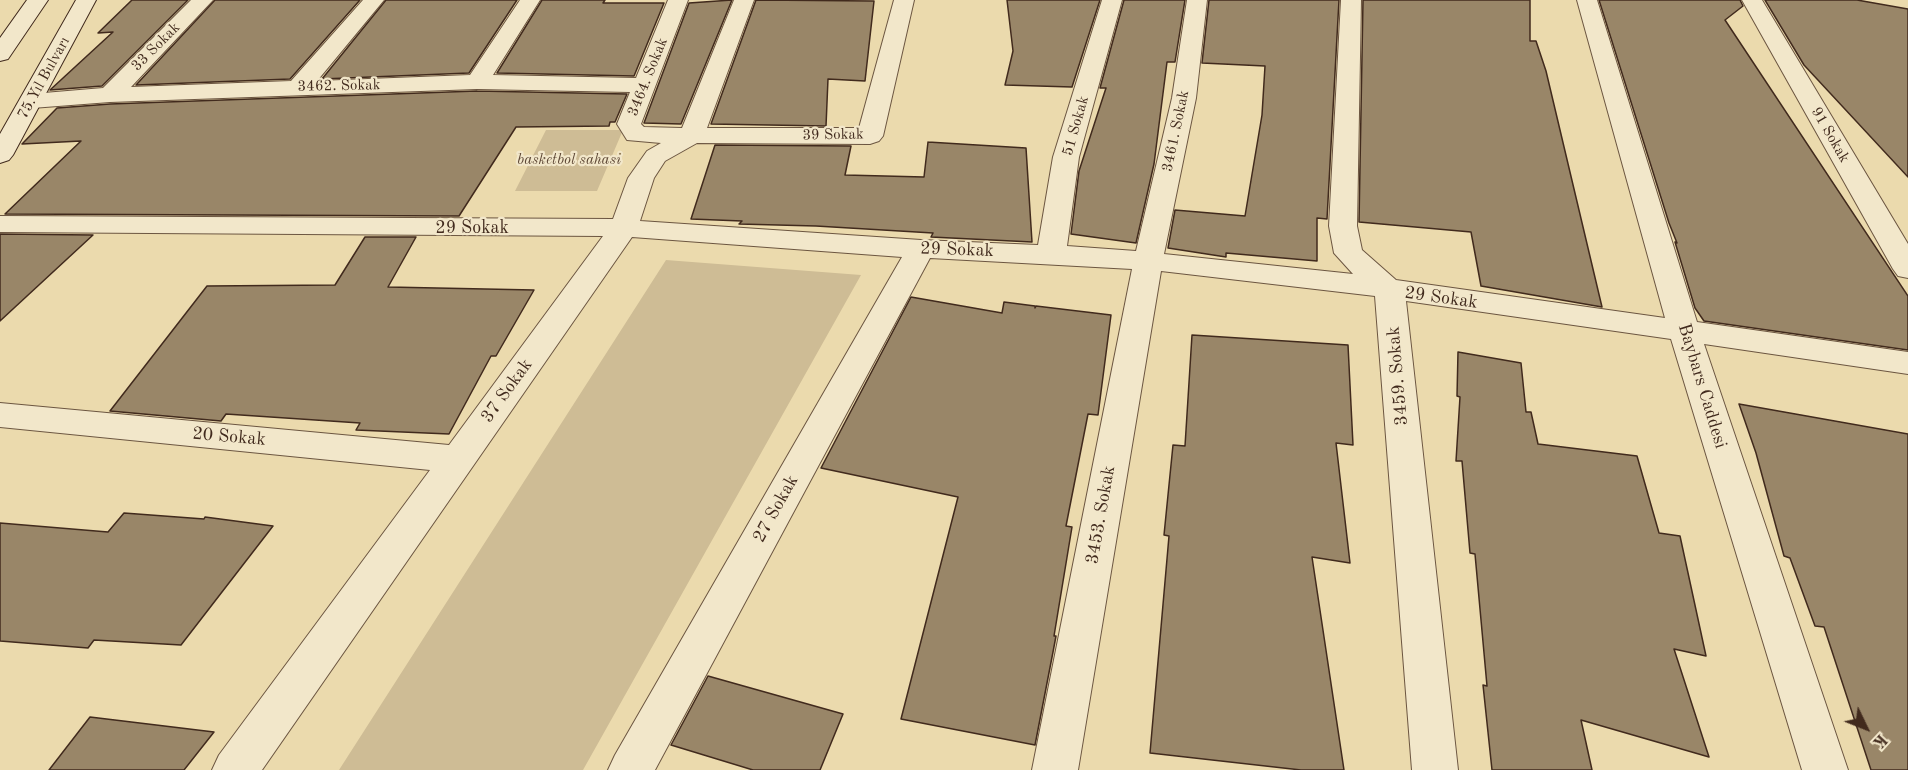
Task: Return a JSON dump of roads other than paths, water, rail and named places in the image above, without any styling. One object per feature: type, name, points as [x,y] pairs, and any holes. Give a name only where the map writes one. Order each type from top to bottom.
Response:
[{"type":"street","points":[[0,54],[38,0]]},
{"type":"street","name":"75.Yıl Bulvarı","points":[[0,155],[86,0]]},
{"type":"street","name":"33 Sokak","points":[[110,95],[203,0]]},
{"type":"street","points":[[299,87],[374,0]]},
{"type":"street","points":[[477,82],[530,0]]},
{"type":"street","name":"3464. Sokak","points":[[678,0],[629,124],[636,135],[692,135]]},
{"type":"street","points":[[692,135],[744,0]]},
{"type":"street","name":"39 Sokak","points":[[692,135],[870,136],[904,0]]},
{"type":"street","name":"51 Sokak","points":[[1051,254],[1066,157],[1112,0]]},
{"type":"street","name":"3461. Sokak","points":[[1148,261],[1184,98],[1197,0]]},
{"type":"street","points":[[1351,0],[1343,226],[1348,253],[1390,291]]},
{"type":"street","name":"Baybars Caddesi","points":[[1587,0],[1684,331],[1825,770]]},
{"type":"street","name":"91 Sokak","points":[[1752,0],[1908,269]]},
{"type":"street","name":"3462. Sokak","points":[[32,101],[110,95],[477,82],[646,85]]},
{"type":"street","name":"37 Sokak","points":[[235,770],[624,228],[641,178],[656,156],[692,135]]},
{"type":"street","name":"29 Sokak","points":[[0,224],[624,228],[921,249],[1051,254],[1148,261],[1337,281],[1390,291],[1908,363]]},
{"type":"street","name":"27 Sokak","points":[[631,770],[921,249]]},
{"type":"street","name":"3453. Sokak","points":[[1055,770],[1148,261]]},
{"type":"street","name":"3459. Sokak","points":[[1390,291],[1435,770]]},
{"type":"street","name":"20 Sokak","points":[[0,415],[458,459]]},
{"type":"park label","name":"basketbol sahasi","points":[[569,160]]}]
